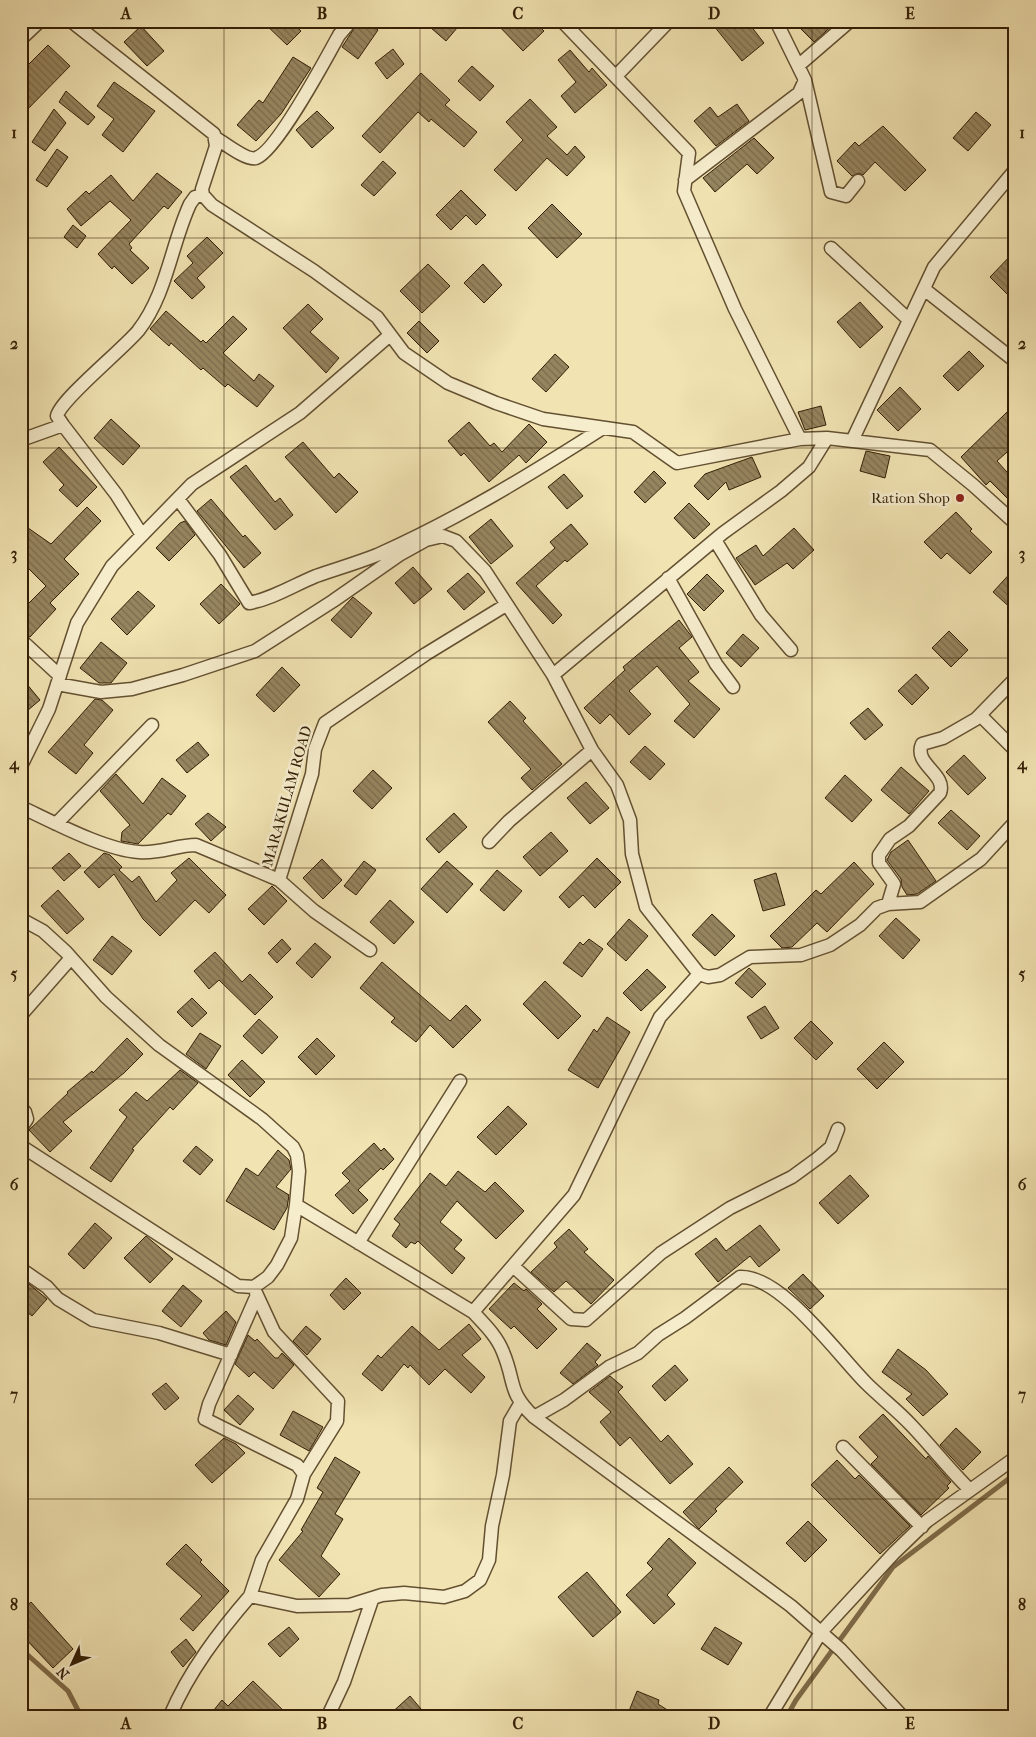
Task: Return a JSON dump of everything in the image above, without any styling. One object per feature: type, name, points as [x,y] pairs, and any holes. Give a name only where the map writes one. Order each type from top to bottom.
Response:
[{"type":"street","points":[[21,39],[40,21]]},
{"type":"street","points":[[71,21],[212,131],[216,138],[249,159],[263,154],[280,134],[340,35],[351,21]]},
{"type":"street","points":[[562,21],[689,153],[684,191],[735,309],[800,438]]},
{"type":"street","points":[[616,76],[669,21]]},
{"type":"street","points":[[776,21],[805,80],[831,192],[846,196],[858,181]]},
{"type":"street","points":[[799,66],[850,21]]},
{"type":"street","points":[[686,180],[792,99],[799,93],[805,80]]},
{"type":"street","points":[[216,138],[214,154],[202,189],[203,195],[221,211],[314,272],[376,317],[404,353],[448,383],[496,403],[543,419],[633,432],[677,463],[800,438],[827,438],[886,443],[930,450],[1015,523]]},
{"type":"street","points":[[852,441],[934,267],[1015,170]]},
{"type":"street","points":[[142,535],[116,494],[63,426],[57,416],[58,410],[139,329],[162,284],[190,204],[195,198],[203,195]]},
{"type":"street","points":[[831,248],[909,320]]},
{"type":"street","points":[[924,289],[1015,361]]},
{"type":"street","points":[[21,766],[49,709],[77,624],[112,566],[192,484],[300,413],[390,335]]},
{"type":"street","points":[[21,440],[63,426]]},
{"type":"street","points":[[178,499],[220,555],[249,603],[255,602],[318,575],[377,555],[503,488],[603,428]]},
{"type":"street","points":[[553,675],[715,540],[782,492],[809,467],[827,438]]},
{"type":"street","points":[[21,640],[59,680],[101,692],[132,689],[183,675],[255,650],[333,602],[399,555],[426,540],[443,536],[456,541],[485,572],[553,675],[592,750],[617,785],[625,802],[630,820],[632,854],[646,907],[699,974],[708,978],[720,975],[750,957],[800,955],[830,945],[860,925],[877,908],[888,904],[920,902],[981,859],[1015,822]]},
{"type":"street","points":[[715,540],[761,615],[791,650]]},
{"type":"street","points":[[668,578],[716,664],[734,687]]},
{"type":"street","name":"MARAKULAM ROAD","points":[[21,807],[98,841],[137,852],[154,853],[184,845],[196,844],[279,880],[312,774],[315,748],[325,722],[426,654],[506,605]]},
{"type":"street","points":[[888,904],[894,884],[879,863],[879,854],[890,839],[909,826],[940,793],[942,788],[940,781],[922,758],[920,749],[922,744],[956,731],[980,715],[1015,679]]},
{"type":"street","points":[[980,715],[1015,750]]},
{"type":"street","points":[[56,824],[152,725]]},
{"type":"street","points":[[489,842],[509,821],[592,750]]},
{"type":"street","points":[[279,880],[314,911],[370,950]]},
{"type":"street","points":[[21,919],[43,931],[71,958],[106,997],[159,1045],[262,1119],[293,1147],[297,1155],[299,1171],[291,1238],[277,1265],[256,1291],[209,1404],[206,1419],[297,1465],[304,1474]]},
{"type":"street","points":[[21,1014],[71,958]]},
{"type":"street","points":[[472,1312],[574,1195],[660,1017],[699,974]]},
{"type":"street","points":[[358,1243],[460,1081]]},
{"type":"street","points":[[21,1108],[26,1112],[27,1119],[21,1128]]},
{"type":"street","points":[[513,1266],[571,1319],[586,1320],[661,1253],[730,1208],[792,1177],[818,1158],[832,1147],[838,1129]]},
{"type":"street","points":[[21,1146],[238,1286],[256,1291]]},
{"type":"street","points":[[296,1206],[472,1312],[496,1337],[503,1352],[514,1393],[520,1404],[534,1417],[783,1600],[842,1650],[902,1716]]},
{"type":"street","points":[[21,1269],[47,1288],[58,1299],[93,1320],[159,1333],[231,1354]]},
{"type":"street","points":[[534,1417],[564,1400],[609,1367],[638,1353],[658,1335],[685,1318],[740,1277],[750,1276],[769,1286],[807,1318],[864,1381],[911,1425],[970,1490]]},
{"type":"street","points":[[170,1716],[182,1688],[228,1621],[250,1596],[262,1560],[297,1499],[304,1474],[337,1420],[338,1401],[274,1332],[256,1291]]},
{"type":"street","points":[[250,1596],[297,1606],[350,1605],[372,1600],[382,1595],[404,1592],[444,1597],[465,1591],[480,1580],[489,1560],[492,1526],[503,1475],[510,1421],[520,1404]]},
{"type":"street","points":[[843,1447],[922,1526]]},
{"type":"street","points":[[770,1716],[823,1634],[894,1552],[922,1526],[1015,1458]]},
{"type":"street","points":[[328,1716],[344,1682],[372,1600]]},
{"type":"building","points":[[262,21],[290,21],[301,31],[287,45]]},
{"type":"building","points":[[359,21],[365,21],[378,30],[358,59],[342,47]]},
{"type":"building","points":[[437,21],[463,21],[446,41],[431,28]]},
{"type":"building","points":[[494,21],[534,21],[544,31],[523,51]]},
{"type":"building","points":[[710,21],[747,21],[764,43],[742,61]]},
{"type":"building","points":[[808,21],[837,21],[814,42],[801,29]]},
{"type":"building","points":[[141,26],[164,51],[147,66],[124,42]]},
{"type":"building","points":[[48,45],[70,66],[21,116],[21,72]]},
{"type":"building","points":[[393,49],[404,64],[387,79],[375,63]]},
{"type":"building","points":[[570,50],[589,72],[592,68],[607,85],[575,113],[561,96],[576,82],[558,60]]},
{"type":"building","points":[[293,57],[311,68],[281,114],[256,141],[237,125],[259,100],[263,103]]},
{"type":"building","points":[[472,66],[494,86],[480,101],[458,81]]},
{"type":"building","points":[[421,73],[450,100],[445,105],[477,132],[464,147],[431,119],[429,122],[418,112],[380,153],[362,136]]},
{"type":"building","points":[[114,82],[155,111],[123,152],[102,135],[114,119],[97,106]]},
{"type":"building","points":[[66,91],[95,117],[88,125],[59,102]]},
{"type":"building","points":[[530,99],[557,127],[547,136],[567,155],[575,146],[585,157],[567,176],[547,158],[516,191],[494,170],[523,140],[506,122]]},
{"type":"building","points":[[737,104],[749,121],[716,146],[694,121],[710,107],[718,117]]},
{"type":"building","points":[[54,109],[66,123],[45,151],[32,142]]},
{"type":"building","points":[[317,111],[334,128],[312,148],[296,130]]},
{"type":"building","points":[[976,112],[991,125],[968,151],[953,138]]},
{"type":"building","points":[[883,126],[926,170],[905,191],[875,162],[863,175],[859,173],[852,176],[837,161],[855,142],[859,146]]},
{"type":"building","points":[[754,138],[774,158],[757,174],[747,164],[715,192],[703,178]]},
{"type":"building","points":[[57,149],[68,157],[47,187],[36,180]]},
{"type":"building","points":[[383,161],[396,173],[374,196],[361,185]]},
{"type":"building","points":[[157,173],[182,192],[168,209],[164,206],[129,244],[132,248],[130,250],[149,268],[132,284],[114,266],[112,269],[98,254],[131,220],[110,201],[81,226],[67,209],[86,191],[89,194],[111,175],[133,201]]},
{"type":"building","points":[[461,190],[486,215],[476,225],[466,215],[451,230],[436,215]]},
{"type":"building","points":[[552,204],[582,234],[557,258],[528,228]]},
{"type":"building","points":[[73,225],[86,236],[77,248],[64,237]]},
{"type":"building","points":[[207,237],[223,253],[197,278],[205,287],[192,299],[174,281],[193,263],[187,256]]},
{"type":"building","points":[[1015,251],[1015,302],[990,277]]},
{"type":"building","points":[[428,264],[450,286],[422,313],[400,291]]},
{"type":"building","points":[[483,264],[502,285],[484,303],[464,283]]},
{"type":"building","points":[[860,302],[883,327],[860,348],[837,322]]},
{"type":"building","points":[[308,304],[323,319],[310,332],[339,358],[326,373],[283,328]]},
{"type":"building","points":[[166,311],[201,342],[203,340],[206,343],[233,316],[247,329],[223,353],[254,381],[259,374],[274,386],[257,407],[228,384],[225,387],[203,368],[201,370],[171,343],[169,346],[150,329]]},
{"type":"building","points":[[419,321],[439,341],[427,353],[407,333]]},
{"type":"building","points":[[969,351],[984,366],[958,391],[943,376]]},
{"type":"building","points":[[555,354],[569,367],[546,392],[532,379]]},
{"type":"building","points":[[900,387],[921,409],[898,431],[877,410]]},
{"type":"building","points":[[821,406],[826,425],[805,430],[798,412]]},
{"type":"building","points":[[1008,411],[1015,418],[1015,445],[997,461],[1015,481],[1015,506],[990,481],[986,485],[961,457]]},
{"type":"building","points":[[111,419],[140,446],[123,465],[94,438]]},
{"type":"building","points":[[469,422],[490,446],[494,443],[502,452],[529,424],[547,442],[526,463],[519,455],[489,482],[464,453],[461,456],[448,441]]},
{"type":"building","points":[[303,442],[334,478],[339,473],[358,492],[336,513],[285,457]]},
{"type":"building","points":[[59,447],[97,487],[77,507],[59,490],[64,485],[43,462]]},
{"type":"building","points":[[866,451],[890,456],[885,478],[860,471]]},
{"type":"building","points":[[752,457],[761,477],[729,490],[726,482],[708,500],[694,486],[705,474]]},
{"type":"building","points":[[246,465],[275,502],[280,498],[293,515],[275,530],[230,477]]},
{"type":"building","points":[[654,471],[666,483],[645,503],[634,492]]},
{"type":"building","points":[[564,474],[583,496],[567,509],[548,487]]},
{"type":"building","points":[[211,499],[243,537],[245,535],[261,553],[244,568],[197,511]]},
{"type":"building","points":[[689,503],[710,524],[694,539],[674,518]]},
{"type":"building","points":[[87,507],[101,521],[64,559],[79,574],[50,603],[56,609],[30,637],[21,632],[21,611],[46,586],[21,561],[21,523],[51,544]]},
{"type":"building","points":[[956,512],[972,529],[970,531],[992,552],[970,574],[947,553],[941,559],[924,542]]},
{"type":"building","points":[[491,519],[513,546],[491,564],[469,537]]},
{"type":"building","points":[[185,521],[195,535],[169,561],[156,548],[180,523]]},
{"type":"building","points":[[571,524],[588,544],[567,562],[565,560],[536,586],[562,615],[553,624],[516,583],[555,548],[550,542]]},
{"type":"building","points":[[794,528],[814,550],[793,569],[787,563],[755,585],[736,558],[756,545],[763,556]]},
{"type":"building","points":[[413,567],[432,589],[414,604],[395,583]]},
{"type":"building","points":[[1015,568],[1015,612],[993,592]]},
{"type":"building","points":[[468,573],[485,592],[464,610],[447,591]]},
{"type":"building","points":[[707,574],[724,591],[704,611],[687,594]]},
{"type":"building","points":[[221,584],[240,604],[219,624],[200,604]]},
{"type":"building","points":[[138,591],[155,606],[127,635],[111,619]]},
{"type":"building","points":[[353,597],[372,613],[351,638],[331,620]]},
{"type":"building","points":[[679,620],[692,637],[679,648],[699,672],[688,681],[720,709],[694,738],[674,721],[690,704],[657,666],[629,691],[651,714],[629,735],[610,714],[600,724],[584,708],[625,670],[623,667]]},
{"type":"building","points":[[949,631],[968,650],[951,667],[932,648]]},
{"type":"building","points":[[743,634],[759,648],[741,667],[726,653]]},
{"type":"building","points":[[101,642],[127,663],[111,683],[99,683],[80,668]]},
{"type":"building","points":[[282,667],[300,685],[274,712],[256,695]]},
{"type":"building","points":[[916,674],[929,688],[912,705],[898,691]]},
{"type":"building","points":[[21,677],[40,700],[21,716]]},
{"type":"building","points":[[95,699],[102,700],[113,710],[84,745],[93,753],[76,774],[48,752]]},
{"type":"building","points":[[510,701],[526,718],[523,721],[562,764],[532,790],[521,778],[531,769],[488,722]]},
{"type":"building","points":[[868,708],[883,725],[865,740],[850,723]]},
{"type":"building","points":[[198,742],[209,755],[187,773],[176,760]]},
{"type":"building","points":[[645,746],[665,764],[650,780],[630,762]]},
{"type":"building","points":[[964,755],[986,778],[968,795],[946,772]]},
{"type":"building","points":[[901,767],[929,791],[909,814],[881,790]]},
{"type":"building","points":[[373,770],[392,788],[372,809],[353,791]]},
{"type":"building","points":[[116,774],[143,804],[162,778],[186,796],[171,815],[168,813],[138,844],[121,841],[122,832],[130,825],[100,791]]},
{"type":"building","points":[[845,775],[872,800],[852,822],[825,798]]},
{"type":"building","points":[[586,782],[609,808],[590,824],[567,798]]},
{"type":"building","points":[[951,810],[980,836],[967,850],[938,823]]},
{"type":"building","points":[[208,813],[226,827],[211,841],[195,824]]},
{"type":"building","points":[[454,813],[467,827],[439,853],[426,839]]},
{"type":"building","points":[[551,832],[568,851],[540,876],[523,857]]},
{"type":"building","points":[[908,840],[936,881],[917,894],[907,895],[902,887],[901,879],[887,860],[891,852]]},
{"type":"building","points":[[69,853],[81,866],[64,881],[52,868]]},
{"type":"building","points":[[104,853],[110,855],[122,867],[119,870],[132,882],[139,876],[156,902],[177,880],[171,873],[189,858],[226,895],[209,913],[195,900],[160,936],[143,919],[114,874],[99,888],[84,872]]},
{"type":"building","points":[[597,858],[621,882],[595,908],[583,895],[569,908],[559,897]]},
{"type":"building","points":[[322,859],[342,880],[323,899],[303,878]]},
{"type":"building","points":[[364,861],[376,870],[356,895],[344,886]]},
{"type":"building","points":[[447,861],[473,884],[447,913],[421,889]]},
{"type":"building","points":[[854,862],[874,884],[827,932],[817,923],[792,947],[782,948],[770,936],[816,890],[821,894]]},
{"type":"building","points":[[497,870],[522,891],[504,911],[480,890]]},
{"type":"building","points":[[776,873],[785,905],[763,911],[754,880]]},
{"type":"building","points":[[272,886],[287,901],[264,925],[248,909]]},
{"type":"building","points":[[58,890],[84,919],[67,934],[41,906]]},
{"type":"building","points":[[390,900],[414,922],[394,944],[370,922]]},
{"type":"building","points":[[712,914],[735,936],[715,956],[692,935]]},
{"type":"building","points":[[896,918],[920,940],[903,959],[879,936]]},
{"type":"building","points":[[629,919],[648,936],[626,961],[607,944]]},
{"type":"building","points":[[112,936],[132,951],[112,975],[93,960]]},
{"type":"building","points":[[282,939],[291,949],[277,963],[268,953]]},
{"type":"building","points":[[589,939],[603,949],[582,977],[563,963],[580,942],[583,945]]},
{"type":"building","points":[[315,943],[331,957],[312,978],[296,963]]},
{"type":"building","points":[[215,952],[242,982],[250,974],[273,997],[255,1015],[219,980],[209,989],[194,971]]},
{"type":"building","points":[[382,962],[450,1021],[466,1005],[481,1020],[453,1048],[430,1025],[416,1042],[391,1022],[395,1018],[360,988]]},
{"type":"building","points":[[749,968],[766,984],[752,998],[735,983]]},
{"type":"building","points":[[647,969],[666,987],[641,1011],[623,993]]},
{"type":"building","points":[[545,981],[581,1016],[558,1039],[523,1004]]},
{"type":"building","points":[[192,998],[207,1013],[192,1027],[177,1012]]},
{"type":"building","points":[[765,1006],[779,1028],[761,1039],[747,1017]]},
{"type":"building","points":[[607,1017],[630,1032],[598,1088],[568,1070],[594,1029],[597,1032]]},
{"type":"building","points":[[259,1019],[278,1037],[262,1054],[243,1036]]},
{"type":"building","points":[[811,1021],[833,1043],[816,1060],[794,1038]]},
{"type":"building","points":[[200,1033],[221,1046],[206,1069],[186,1054]]},
{"type":"building","points":[[127,1038],[143,1054],[124,1073],[63,1122],[72,1131],[50,1152],[29,1130],[67,1092],[92,1071],[93,1073]]},
{"type":"building","points":[[317,1038],[335,1056],[316,1075],[298,1057]]},
{"type":"building","points":[[884,1042],[904,1062],[877,1089],[857,1069]]},
{"type":"building","points":[[242,1060],[265,1082],[250,1097],[228,1075]]},
{"type":"building","points":[[180,1070],[198,1083],[173,1110],[170,1107],[132,1149],[134,1150],[111,1182],[90,1168],[127,1117],[119,1110],[136,1092],[147,1101]]},
{"type":"building","points":[[508,1106],[527,1124],[496,1155],[477,1137]]},
{"type":"building","points":[[374,1143],[381,1151],[384,1148],[394,1159],[383,1170],[381,1168],[358,1190],[368,1200],[353,1214],[335,1195],[350,1181],[342,1173]]},
{"type":"building","points":[[196,1146],[213,1160],[200,1175],[183,1161]]},
{"type":"building","points":[[278,1150],[289,1160],[291,1169],[276,1187],[289,1195],[287,1208],[274,1230],[226,1201],[246,1168],[258,1176]]},
{"type":"building","points":[[458,1171],[485,1192],[495,1182],[524,1211],[496,1239],[457,1201],[440,1222],[462,1240],[454,1249],[465,1258],[452,1274],[418,1241],[415,1244],[411,1242],[406,1248],[392,1236],[400,1224],[394,1219],[430,1173],[446,1186]]},
{"type":"building","points":[[850,1175],[869,1196],[838,1224],[819,1203]]},
{"type":"building","points":[[95,1223],[112,1238],[84,1269],[68,1254]]},
{"type":"building","points":[[760,1225],[780,1250],[759,1267],[750,1256],[718,1282],[695,1254],[716,1238],[726,1251]]},
{"type":"building","points":[[569,1229],[588,1249],[584,1252],[614,1280],[591,1304],[566,1281],[554,1292],[531,1272],[557,1247],[554,1243]]},
{"type":"building","points":[[146,1236],[173,1259],[150,1283],[124,1258]]},
{"type":"building","points":[[803,1274],[824,1296],[810,1309],[788,1288]]},
{"type":"building","points":[[346,1278],[361,1293],[344,1310],[330,1295]]},
{"type":"building","points":[[514,1283],[524,1291],[526,1289],[542,1304],[537,1309],[557,1329],[537,1349],[514,1326],[511,1329],[489,1309]]},
{"type":"building","points":[[29,1284],[47,1299],[32,1316],[21,1307],[21,1293]]},
{"type":"building","points":[[183,1285],[202,1301],[181,1327],[162,1311]]},
{"type":"building","points":[[226,1311],[236,1322],[226,1345],[209,1340],[203,1333]]},
{"type":"building","points":[[469,1324],[481,1339],[462,1355],[485,1377],[471,1393],[445,1369],[429,1385],[410,1365],[408,1368],[404,1364],[382,1391],[362,1374],[378,1355],[381,1358],[412,1326],[439,1350]]},
{"type":"building","points":[[306,1326],[321,1339],[307,1355],[293,1341]]},
{"type":"building","points":[[248,1335],[255,1341],[257,1339],[275,1358],[278,1358],[282,1353],[294,1365],[273,1389],[254,1372],[249,1377],[235,1364]]},
{"type":"building","points":[[587,1343],[601,1355],[595,1362],[598,1365],[573,1384],[560,1373]]},
{"type":"building","points":[[898,1349],[926,1370],[948,1394],[923,1416],[906,1399],[912,1394],[882,1372]]},
{"type":"building","points":[[675,1365],[688,1380],[665,1401],[652,1386]]},
{"type":"building","points":[[610,1376],[623,1387],[618,1392],[661,1442],[668,1435],[693,1464],[670,1484],[630,1437],[620,1446],[600,1422],[611,1412],[589,1392]]},
{"type":"building","points":[[166,1383],[179,1398],[165,1410],[152,1394]]},
{"type":"building","points":[[238,1395],[254,1409],[240,1425],[224,1410]]},
{"type":"building","points":[[293,1411],[323,1427],[309,1451],[280,1435]]},
{"type":"building","points":[[883,1414],[926,1459],[928,1456],[951,1482],[947,1486],[949,1488],[921,1515],[871,1464],[878,1457],[859,1437]]},
{"type":"building","points":[[956,1428],[981,1452],[963,1470],[940,1445]]},
{"type":"building","points":[[224,1438],[236,1444],[245,1453],[212,1483],[195,1465]]},
{"type":"building","points":[[335,1457],[360,1472],[335,1514],[343,1519],[321,1556],[340,1574],[319,1597],[279,1560],[303,1531],[301,1530],[323,1492],[317,1488]]},
{"type":"building","points":[[837,1460],[855,1479],[859,1475],[910,1526],[880,1554],[811,1485]]},
{"type":"building","points":[[729,1467],[743,1482],[715,1509],[717,1511],[699,1529],[683,1512]]},
{"type":"building","points":[[808,1521],[827,1540],[805,1562],[786,1543]]},
{"type":"building","points":[[669,1538],[696,1563],[667,1595],[675,1604],[654,1624],[626,1595],[653,1569],[647,1563]]},
{"type":"building","points":[[186,1544],[202,1560],[200,1562],[229,1591],[193,1631],[180,1619],[202,1596],[166,1564]]},
{"type":"building","points":[[587,1572],[621,1612],[593,1637],[558,1597]]},
{"type":"building","points":[[31,1602],[73,1649],[53,1668],[21,1634],[21,1611]]},
{"type":"building","points":[[289,1627],[299,1639],[280,1657],[268,1644]]},
{"type":"building","points":[[715,1627],[742,1643],[728,1665],[701,1649]]},
{"type":"building","points":[[186,1639],[196,1652],[183,1667],[171,1652]]},
{"type":"building","points":[[253,1681],[289,1716],[209,1716],[222,1700],[228,1706]]},
{"type":"building","points":[[637,1691],[659,1700],[658,1704],[677,1716],[627,1716]]},
{"type":"building","points":[[410,1696],[427,1716],[388,1716]]},
{"type":"waterway","points":[[787,1716],[796,1700],[893,1567],[1015,1474]]},
{"type":"waterway","points":[[21,1649],[68,1691],[81,1716]]},
{"type":"place","name":"Ration Shop","points":[[960,498]]}]
